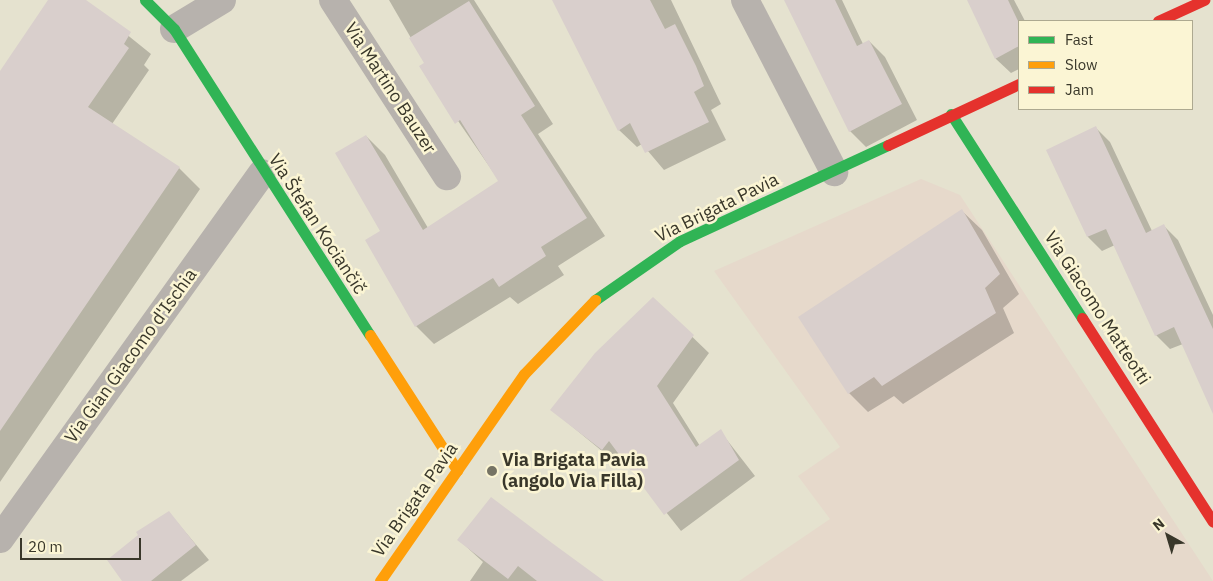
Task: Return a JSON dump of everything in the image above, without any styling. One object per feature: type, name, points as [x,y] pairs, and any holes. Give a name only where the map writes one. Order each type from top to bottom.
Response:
[{"type":"street","name":"Via Štefan Kociančič","points":[[144,0],[174,30],[262,173],[458,470]]},
{"type":"street","points":[[174,30],[222,0]]},
{"type":"street","name":"Via Martino Bauzer","points":[[332,0],[447,176]]},
{"type":"street","points":[[745,0],[834,172]]},
{"type":"street","points":[[1160,20],[1204,0]]},
{"type":"street","name":"Via Brigata Pavia","points":[[380,581],[524,374],[572,320],[620,280],[680,241],[834,172],[951,114],[1018,84]]},
{"type":"street","name":"Via Giacomo Matteotti","points":[[951,114],[1213,522]]},
{"type":"street","name":"Via Gian Giacomo d'Ischia","points":[[0,539],[262,173]]},
{"type":"shaded area","points":[[921,179],[960,195],[1213,581],[739,581],[830,519],[798,476],[840,447],[714,271]]},
{"type":"building","points":[[48,0],[86,0],[131,32],[124,44],[129,48],[88,107],[180,167],[0,431],[0,71]]},
{"type":"building","points":[[552,0],[650,0],[665,29],[675,24],[696,66],[704,86],[694,92],[709,122],[645,153],[630,123],[618,131]]},
{"type":"building","points":[[784,0],[835,0],[857,46],[869,40],[902,104],[849,132]]},
{"type":"building","points":[[967,0],[1008,0],[1018,21],[1018,47],[995,59]]},
{"type":"building","points":[[469,1],[535,106],[521,115],[587,218],[541,247],[546,256],[499,287],[493,278],[415,327],[365,240],[380,231],[335,153],[366,135],[423,230],[498,181],[460,120],[455,124],[419,66],[424,63],[409,38]]},
{"type":"building","points":[[1096,126],[1146,233],[1164,224],[1213,329],[1213,414],[1174,327],[1155,336],[1106,229],[1087,237],[1046,150]]},
{"type":"building","points":[[962,209],[1000,274],[985,288],[996,313],[882,386],[874,377],[848,394],[798,317]]},
{"type":"building","points":[[653,297],[694,335],[657,386],[696,447],[721,429],[739,460],[664,515],[609,441],[602,450],[550,410],[595,353]]},
{"type":"building","points":[[491,497],[604,581],[537,581],[518,566],[508,579],[457,540]]},
{"type":"building","points":[[169,511],[196,545],[151,581],[122,581],[107,560],[138,535],[136,532]]},
{"type":"traffic: fast","points":[[145,0],[174,29],[370,335]]},
{"type":"traffic: fast","points":[[951,114],[1082,318]]},
{"type":"traffic: fast","points":[[595,300],[680,241],[888,145]]},
{"type":"traffic: slow","points":[[380,581],[524,374],[595,300]]},
{"type":"traffic: slow","points":[[370,335],[457,470]]},
{"type":"traffic: jam","points":[[1160,20],[1204,0]]},
{"type":"traffic: jam","points":[[888,145],[1018,84]]},
{"type":"traffic: jam","points":[[1082,318],[1213,522]]},
{"type":"place","name":"Via Brigata Pavia (angolo Via Filla)","points":[[492,471]]}]
